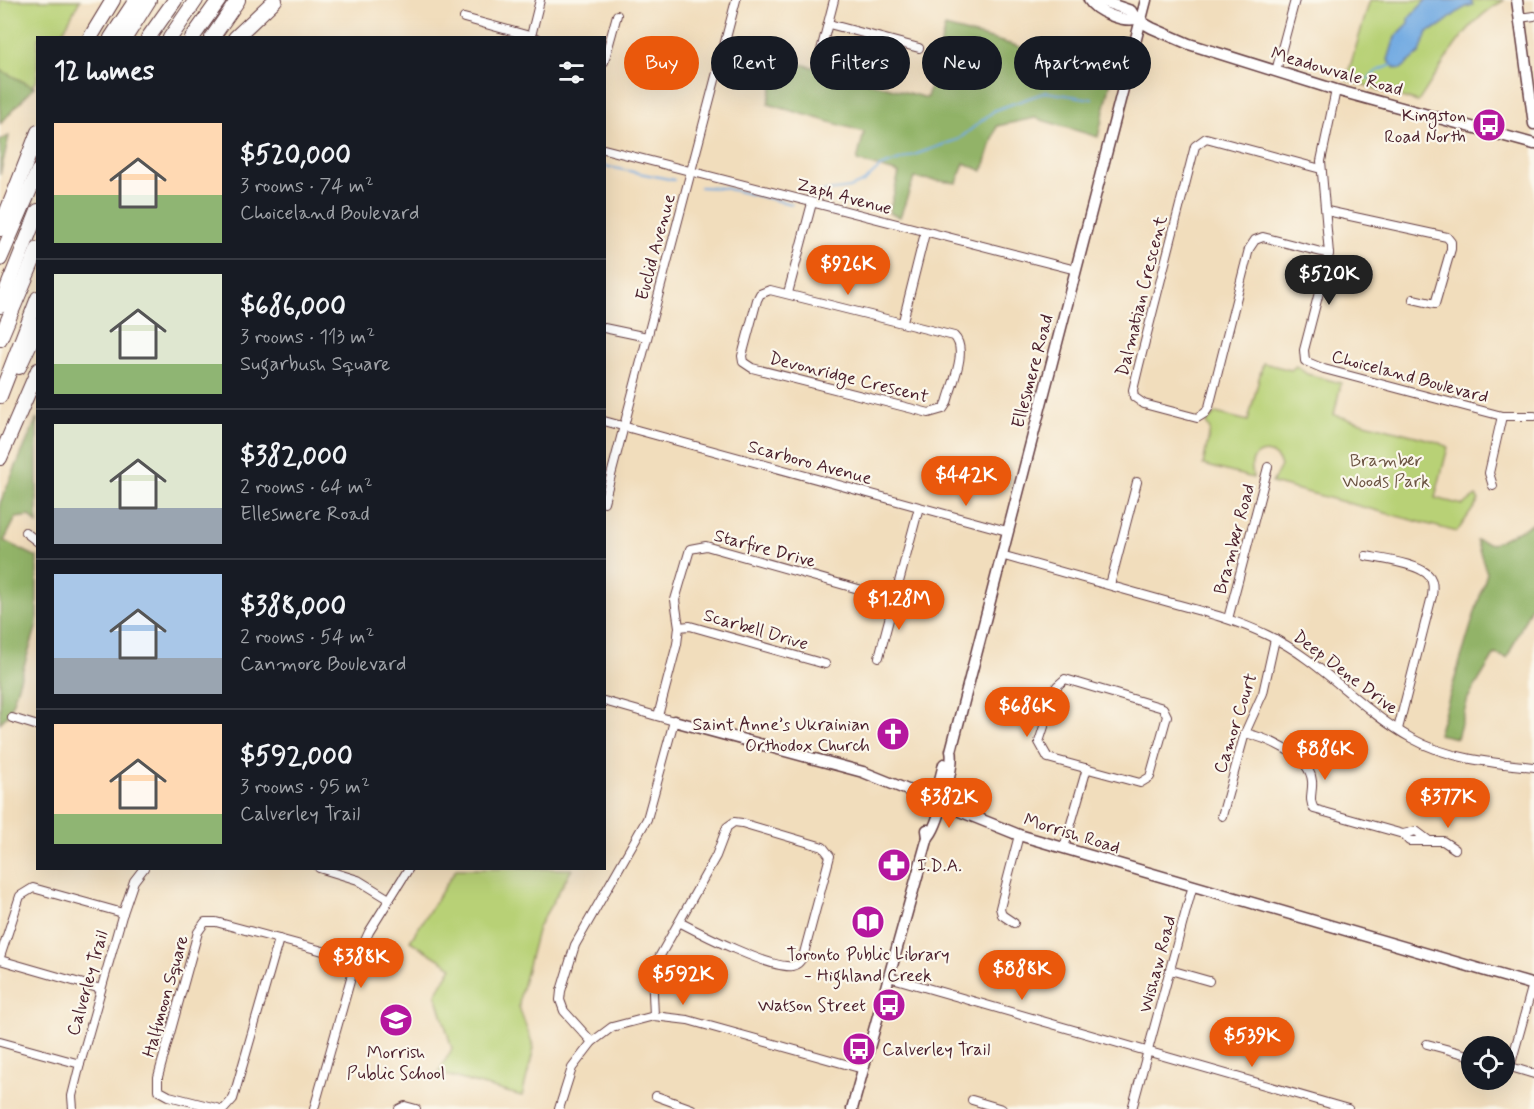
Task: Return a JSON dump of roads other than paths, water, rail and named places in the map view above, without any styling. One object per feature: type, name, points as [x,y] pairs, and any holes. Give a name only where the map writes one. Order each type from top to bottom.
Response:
[{"type":"highway","points":[[92,34],[114,0]]},
{"type":"highway","points":[[112,36],[136,0]]},
{"type":"highway","points":[[126,36],[149,0]]},
{"type":"highway","points":[[149,36],[175,0]]},
{"type":"highway","points":[[171,36],[196,0]]},
{"type":"highway","points":[[193,36],[219,0]]},
{"type":"highway","points":[[213,36],[238,0]]},
{"type":"highway","points":[[237,36],[275,0]]},
{"type":"highway","points":[[0,229],[36,137]]},
{"type":"highway","points":[[0,259],[36,176]]},
{"type":"highway","points":[[0,306],[36,216]]},
{"type":"highway","points":[[0,339],[36,254]]},
{"type":"highway","points":[[0,396],[36,303]]},
{"type":"highway","points":[[0,410],[36,330]]},
{"type":"highway","points":[[0,458],[36,375]]},
{"type":"street","points":[[534,36],[540,0]]},
{"type":"street","name":"Euclid Avenue","points":[[606,494],[736,0]]},
{"type":"street","points":[[826,36],[834,0]]},
{"type":"street","name":"Meadowvale Road","points":[[1089,0],[1093,7],[1102,11],[1128,21],[1138,20]]},
{"type":"street","name":"Meadowvale Road","points":[[1100,0],[1131,11],[1138,20],[1190,44],[1336,90],[1534,144]]},
{"type":"street","name":"Ellesmere Road","points":[[852,1109],[928,837],[933,832],[938,802],[953,757],[951,751],[1007,531],[1076,270],[1138,20],[1146,0]]},
{"type":"street","points":[[1276,71],[1294,0]]},
{"type":"street","points":[[1517,0],[1534,124]]},
{"type":"street","points":[[606,54],[617,15]]},
{"type":"street","points":[[1520,18],[1534,16]]},
{"type":"street","points":[[464,18],[530,36]]},
{"type":"street","points":[[829,24],[919,48]]},
{"type":"street","name":"Choiceland Boulevard","points":[[1336,90],[1321,169],[1327,211],[1329,254],[1304,350],[1307,362],[1502,416],[1534,416]]},
{"type":"street","name":"Dalmatian Crescent","points":[[1321,169],[1206,138],[1195,146],[1137,373],[1134,397],[1144,404],[1197,418],[1207,411],[1254,240],[1263,237],[1329,254]]},
{"type":"street","name":"Zaph Avenue","points":[[606,150],[1076,270]]},
{"type":"street","points":[[788,293],[812,203]]},
{"type":"street","points":[[1327,211],[1447,237],[1451,249],[1435,304],[1413,299]]},
{"type":"street","points":[[903,321],[925,233]]},
{"type":"street","name":"Devonridge Crescent","points":[[770,290],[903,321],[954,336],[960,345],[947,403],[936,413],[790,379],[752,368],[743,362],[745,345],[760,294],[770,290]]},
{"type":"street","points":[[606,328],[647,338]]},
{"type":"street","points":[[1493,486],[1489,473],[1502,416]]},
{"type":"street","name":"Scarboro Avenue","points":[[606,422],[1007,531]]},
{"type":"street","name":"Bramber Road","points":[[1228,619],[1268,466]]},
{"type":"street","points":[[1110,585],[1137,482]]},
{"type":"street","points":[[879,657],[919,507]]},
{"type":"street","points":[[25,532],[36,540]]},
{"type":"street","name":"Starfire Drive","points":[[658,716],[679,627],[675,600],[690,549],[700,546],[894,598]]},
{"type":"street","name":"Deep Dene Drive","points":[[1001,555],[1228,619],[1293,648],[1398,729],[1425,745],[1448,754],[1495,764],[1534,767]]},
{"type":"street","points":[[1366,556],[1411,566],[1428,574],[1432,582],[1432,596],[1398,729]]},
{"type":"street","name":"Scarbell Drive","points":[[679,627],[690,626],[825,663]]},
{"type":"street","name":"Camor Court","points":[[1222,816],[1245,733],[1263,693],[1275,639]]},
{"type":"street","points":[[1075,680],[1163,708],[1167,716],[1150,777],[1140,783],[1087,768],[1048,758],[1039,746],[1060,681],[1075,680]]},
{"type":"street","name":"Morrish Road","points":[[606,702],[863,772],[1019,835],[1533,984]]},
{"type":"street","points":[[12,718],[36,725]]},
{"type":"street","points":[[592,1042],[564,1011],[560,1000],[561,991],[575,945],[647,819],[674,720]]},
{"type":"street","points":[[1245,733],[1277,743],[1306,766],[1312,780],[1310,802],[1314,809],[1403,834],[1409,841],[1418,843],[1428,840],[1443,841],[1455,849]]},
{"type":"street","points":[[1064,848],[1087,768]]},
{"type":"street","points":[[654,1016],[652,970],[681,923],[716,856],[727,827],[734,822],[823,848],[830,856],[803,957],[798,963],[790,966],[747,954],[681,923]]},
{"type":"street","points":[[1014,923],[1002,915],[1000,908],[1019,835]]},
{"type":"street","name":"Calverley Trail","points":[[73,1109],[72,1096],[80,1064],[123,913],[134,881],[142,870]]},
{"type":"street","points":[[326,870],[358,880],[389,899]]},
{"type":"street","points":[[314,1109],[356,960],[408,870]]},
{"type":"street","name":"Wishaw Road","points":[[1132,1109],[1193,885]]},
{"type":"street","points":[[101,989],[0,958],[20,896],[26,890],[33,888],[123,913]]},
{"type":"street","name":"Halfmoon Square","points":[[220,1109],[169,1096],[158,1090],[158,1077],[198,932],[205,922],[216,922],[356,960]]},
{"type":"street","points":[[224,1109],[233,1099],[279,939]]},
{"type":"street","points":[[1170,970],[1209,981]]},
{"type":"street","points":[[889,977],[1348,1109]]},
{"type":"street","points":[[1515,1041],[1533,984]]},
{"type":"street","points":[[559,1109],[572,1068],[592,1042],[612,1027],[654,1016],[688,1020],[863,1069]]},
{"type":"street","points":[[0,1042],[80,1064]]},
{"type":"street","points":[[1427,1044],[1461,1053]]},
{"type":"street","points":[[1515,1068],[1534,1074]]},
{"type":"street","points":[[656,1096],[692,1109]]},
{"type":"street","points":[[972,1100],[1002,1109]]},
{"type":"street","points":[[399,1109],[405,1106],[416,1109]]},
{"type":"water","points":[[1426,0],[1471,0],[1473,5],[1427,32],[1420,53],[1401,69],[1395,68],[1388,60],[1395,37]]},
{"type":"waterway","points":[[1368,79],[1377,71],[1392,65]]},
{"type":"waterway","points":[[820,192],[850,188],[864,182],[880,167],[959,139],[995,110],[1046,92],[1092,99]]},
{"type":"waterway","points":[[606,166],[674,180]]},
{"type":"waterway","points":[[700,187],[724,188],[792,204]]},
{"type":"place","name":"Kingston Road North","points":[[1489,125]]},
{"type":"place","name":"Saint Anne’s Ukrainian Orthodox Church","points":[[893,734]]},
{"type":"place","name":"I.D.A.","points":[[894,865]]},
{"type":"place","name":"Toronto Public Library - Highland Creek","points":[[868,922]]},
{"type":"place","name":"Watson Street","points":[[889,1005]]},
{"type":"place","name":"Morrish Public School","points":[[396,1020]]},
{"type":"place","name":"Calverley Trail","points":[[859,1049]]},
{"type":"park label","name":"Bramber Woods Park","points":[[1386,470]]}]
